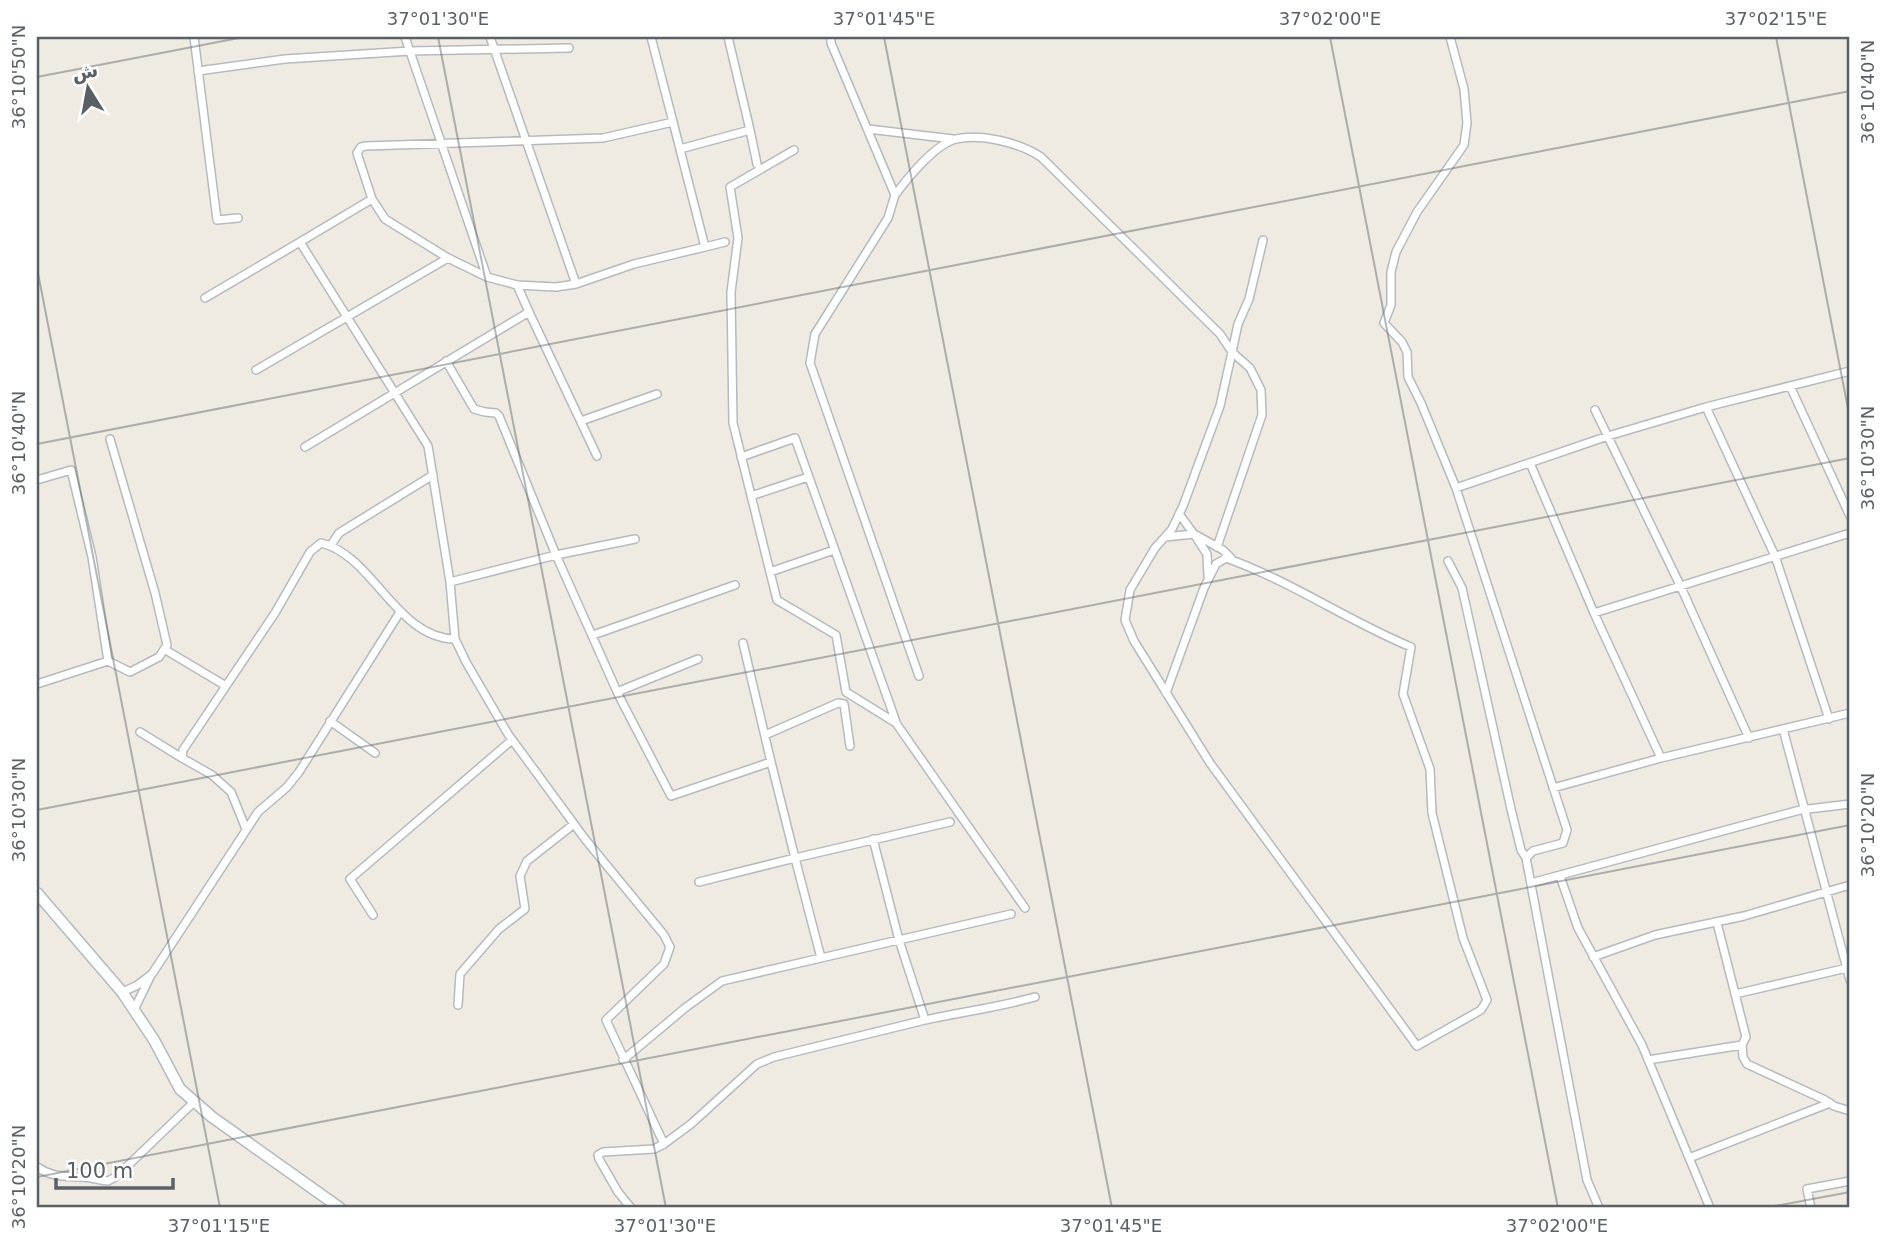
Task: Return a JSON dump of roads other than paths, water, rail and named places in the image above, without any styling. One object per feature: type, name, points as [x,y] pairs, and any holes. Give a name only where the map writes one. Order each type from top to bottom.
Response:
[{"type":"street","points":[[194,37],[217,220],[238,218]]},
{"type":"street","points":[[405,37],[487,277]]},
{"type":"street","points":[[490,37],[576,284]]},
{"type":"street","points":[[651,37],[705,247]]},
{"type":"street","points":[[728,37],[757,164]]},
{"type":"street","points":[[831,37],[831,43],[895,195]]},
{"type":"street","points":[[1450,37],[1464,89],[1467,124],[1464,145],[1416,212],[1396,252],[1391,272],[1391,304],[1383,319],[1407,352],[1408,377],[1456,488],[1567,830],[1563,843],[1533,851],[1526,858]]},
{"type":"street","points":[[198,71],[285,59],[410,51],[569,48]]},
{"type":"street","points":[[673,122],[603,138],[441,142],[361,147],[357,153],[372,199],[385,219],[448,258],[487,277],[517,285],[556,287],[576,284],[634,264],[725,242]]},
{"type":"street","points":[[868,129],[954,139],[1007,141],[1041,157],[1174,285],[1220,334],[1232,352],[1250,368],[1261,390],[1262,415],[1217,547]]},
{"type":"street","points":[[680,149],[750,130]]},
{"type":"street","points":[[919,676],[810,363],[815,334],[888,218],[895,195],[926,159],[954,139]]},
{"type":"street","points":[[794,150],[730,187],[738,238],[731,292],[733,423],[777,600],[836,635],[846,692],[896,723]]},
{"type":"street","points":[[205,298],[372,199]]},
{"type":"street","points":[[1166,693],[1208,581],[1216,564],[1226,558],[1258,569],[1339,613],[1411,647],[1403,694],[1430,769],[1432,813],[1463,938],[1487,1000],[1481,1010],[1417,1046],[1210,763],[1166,693],[1134,642],[1125,621],[1130,590],[1179,514],[1220,406],[1238,324],[1249,299],[1263,240]]},
{"type":"street","points":[[300,242],[424,438],[433,475],[450,582],[455,639],[466,662],[512,740],[574,824],[664,935],[670,947],[664,964],[607,1020],[623,1060],[664,1144]]},
{"type":"street","points":[[257,370],[448,258]]},
{"type":"street","points":[[517,285],[597,456]]},
{"type":"street","points":[[305,447],[529,312]]},
{"type":"street","points":[[446,361],[474,408],[499,416],[556,555],[617,692],[671,796],[771,762]]},
{"type":"street","points":[[1456,488],[1608,436],[1706,407],[1850,371]]},
{"type":"street","points":[[1790,386],[1850,516]]},
{"type":"street","points":[[580,421],[657,394]]},
{"type":"street","points":[[1706,407],[1775,556],[1829,719]]},
{"type":"street","points":[[1595,410],[1680,585],[1749,737]]},
{"type":"street","points":[[741,457],[794,438],[896,723],[1025,908]]},
{"type":"street","points":[[37,684],[108,661],[130,672],[159,657],[167,645],[156,593],[110,439]]},
{"type":"street","points":[[1530,463],[1594,613],[1661,758]]},
{"type":"street","points":[[37,480],[71,470],[92,556],[108,661]]},
{"type":"street","points":[[331,545],[339,533],[433,475]]},
{"type":"street","points":[[751,496],[808,477]]},
{"type":"street","points":[[1179,514],[1207,554],[1208,581]]},
{"type":"street","points":[[1594,613],[1850,533]]},
{"type":"street","points":[[1165,537],[1194,534],[1217,547],[1232,560]]},
{"type":"street","points":[[450,582],[556,555],[635,539]]},
{"type":"street","points":[[181,758],[183,750],[275,613],[310,552],[321,543],[339,549],[400,612],[445,639],[455,639]]},
{"type":"street","points":[[770,572],[834,550]]},
{"type":"street","points":[[1448,561],[1462,588],[1511,809],[1521,850],[1526,858],[1587,1180],[1599,1208]]},
{"type":"street","points":[[593,635],[735,585]]},
{"type":"street","points":[[134,1010],[152,974],[258,811],[287,787],[299,772],[400,612]]},
{"type":"street","points":[[743,643],[821,958]]},
{"type":"street","points":[[164,649],[226,686]]},
{"type":"street","points":[[617,692],[698,659]]},
{"type":"street","points":[[765,735],[838,703],[844,704],[850,747]]},
{"type":"street","points":[[1553,788],[1661,758],[1850,713]]},
{"type":"street","points":[[330,721],[374,753]]},
{"type":"street","points":[[1783,729],[1850,980]]},
{"type":"street","points":[[140,732],[224,784],[231,792],[246,829]]},
{"type":"street","points":[[373,915],[350,879],[512,740]]},
{"type":"street","points":[[1531,883],[1804,810],[1850,804]]},
{"type":"street","points":[[699,882],[950,822]]},
{"type":"street","points":[[458,1005],[460,974],[499,929],[525,909],[520,876],[527,861],[574,824]]},
{"type":"street","points":[[873,839],[899,940],[925,1020]]},
{"type":"street","points":[[1559,876],[1578,928],[1648,1060],[1710,1208]]},
{"type":"street","points":[[1593,957],[1655,935],[1717,923],[1850,885]]},
{"type":"street","points":[[37,893],[122,992],[154,1040],[174,1080],[194,1102],[340,1208]]},
{"type":"street","points":[[623,1060],[722,981],[1011,914]]},
{"type":"street","points":[[1717,923],[1746,1037],[1742,1045],[1747,1065],[1850,1111]]},
{"type":"street","points":[[1735,994],[1847,968]]},
{"type":"street","points":[[122,992],[152,974]]},
{"type":"street","points":[[631,1208],[618,1192],[598,1155],[603,1152],[654,1149],[664,1144],[691,1124],[757,1064],[774,1057],[925,1020],[1035,997]]},
{"type":"street","points":[[1648,1060],[1742,1045]]},
{"type":"street","points":[[37,1167],[58,1177],[108,1181],[117,1176],[194,1102]]},
{"type":"street","points":[[1689,1158],[1830,1103]]},
{"type":"street","points":[[1811,1208],[1807,1189],[1850,1181]]}]
